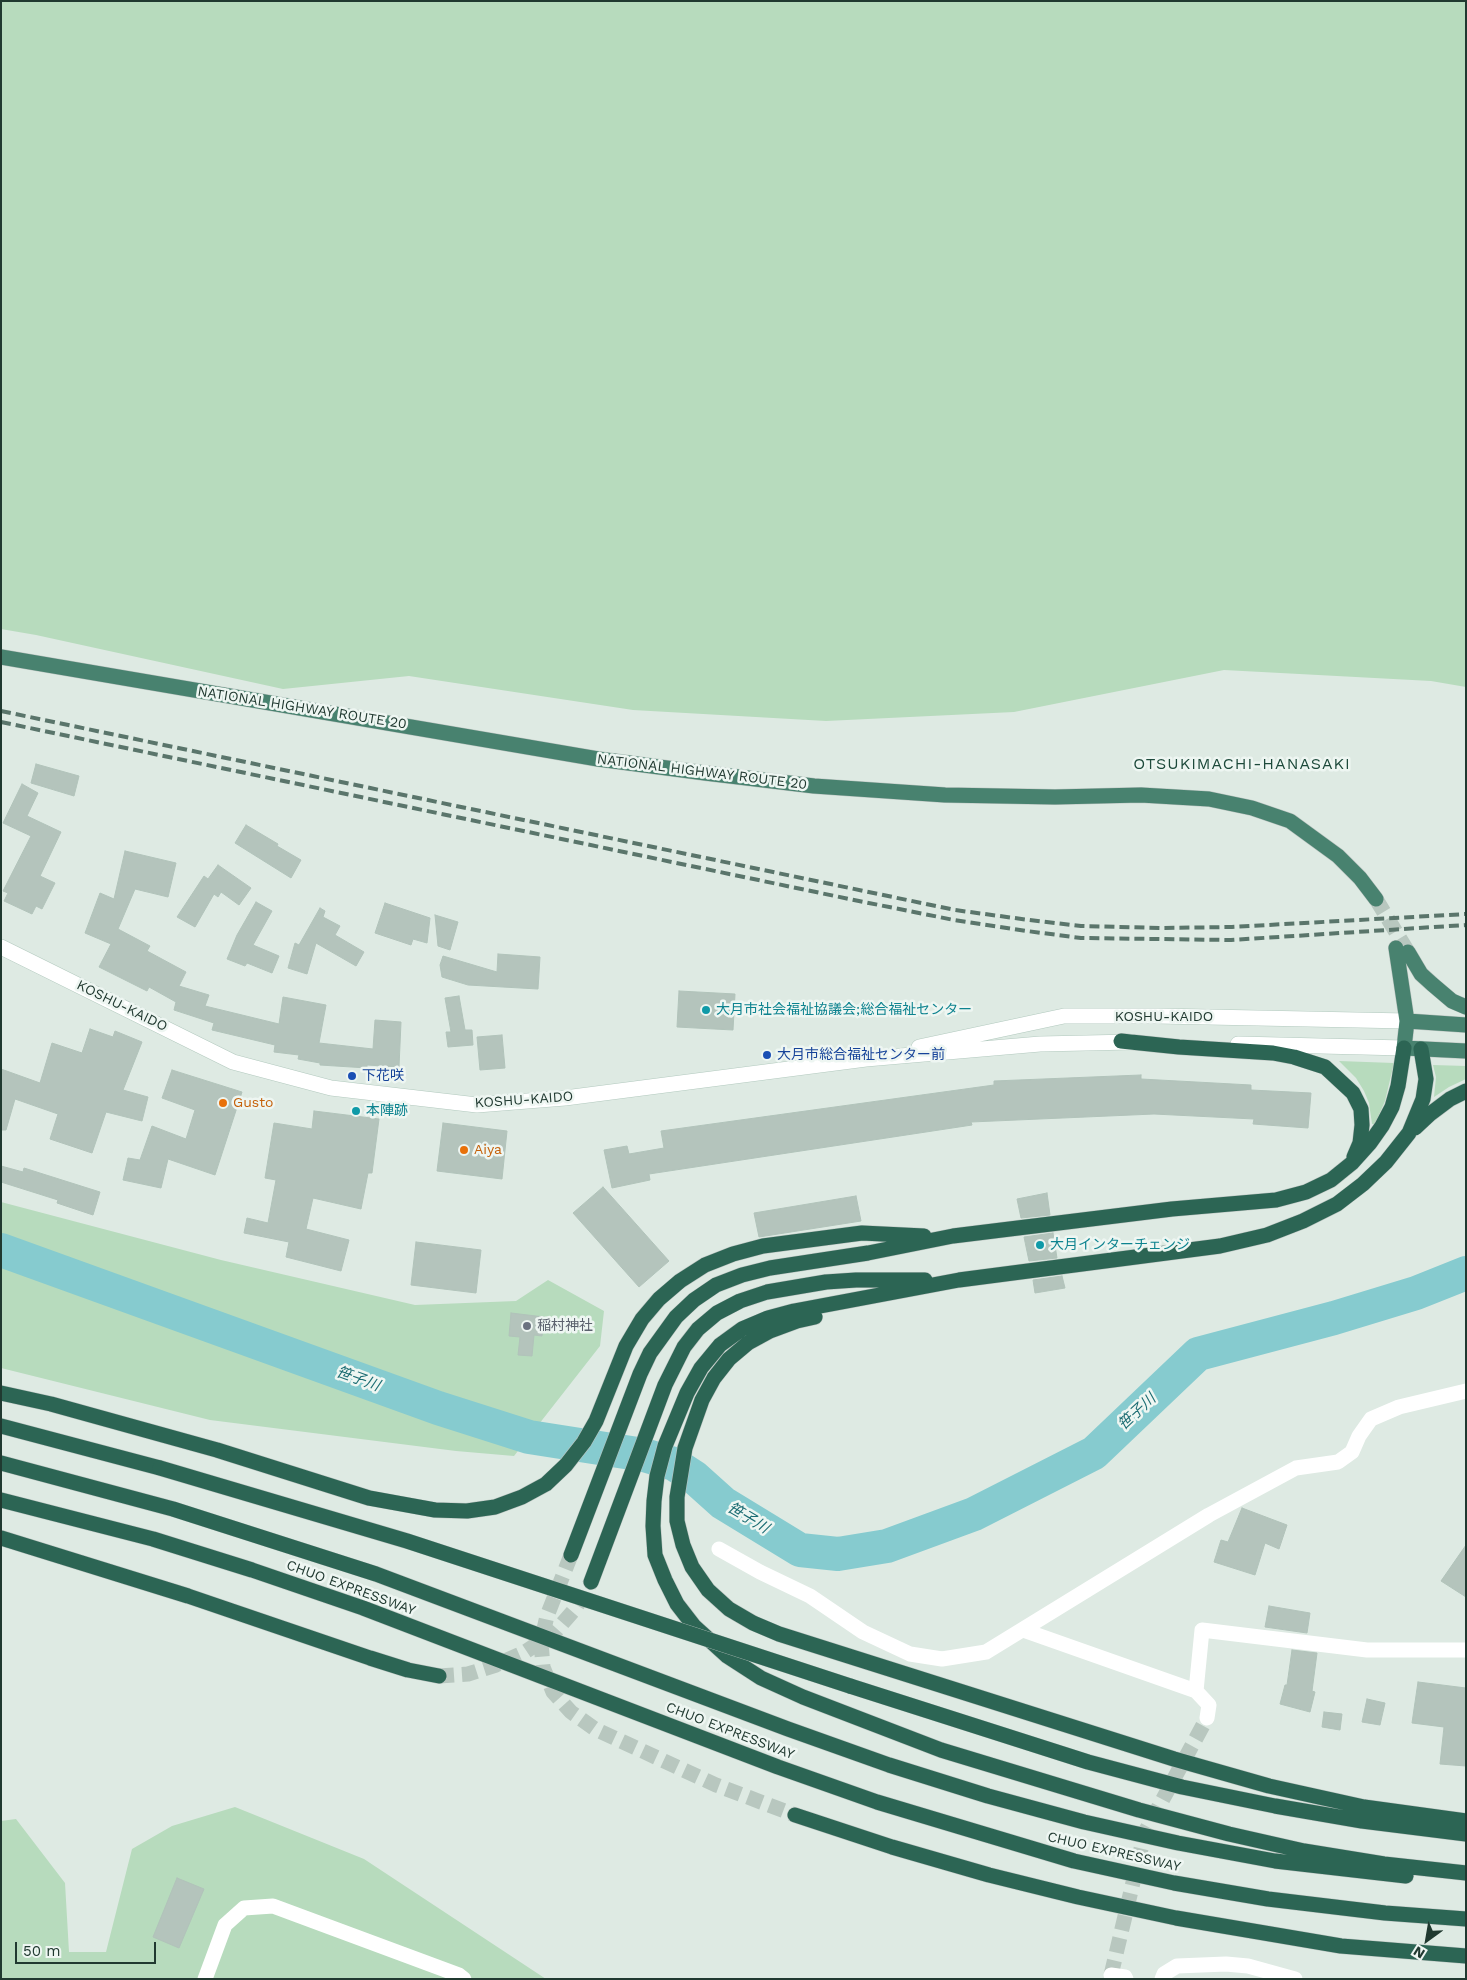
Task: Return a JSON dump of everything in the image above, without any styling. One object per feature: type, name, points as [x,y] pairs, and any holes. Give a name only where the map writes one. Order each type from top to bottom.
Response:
[{"type":"highway","name":"NATIONAL HIGHWAY ROUTE 20","points":[[1,657],[598,759],[814,786],[945,795],[1055,797],[1141,795],[1209,799],[1252,808],[1290,821],[1338,856],[1360,878],[1376,899]]},
{"type":"highway","points":[[571,1555],[640,1374],[650,1353],[676,1317],[694,1300],[716,1285],[742,1275],[770,1268],[868,1253],[953,1236],[1172,1209],[1276,1200],[1306,1192],[1331,1180],[1352,1163],[1370,1143],[1392,1107],[1398,1086],[1407,1021],[1402,950],[1421,974],[1452,1001],[1466,1006]]},
{"type":"highway","points":[[1407,1021],[1421,1049],[1426,1079],[1423,1099],[1410,1133]]},
{"type":"highway","name":"KOSHU-KAIDO","points":[[1407,1021],[1466,1025]]},
{"type":"highway","points":[[1120,1041],[1273,1053],[1294,1057],[1325,1067],[1353,1093],[1361,1109],[1360,1143],[1352,1163]]},
{"type":"highway","name":"KOSHU-KAIDO","points":[[1404,1048],[1466,1051]]},
{"type":"highway","points":[[1466,1091],[1450,1099],[1430,1114],[1410,1133],[1380,1168],[1337,1204],[1303,1221],[1267,1235],[1220,1246],[960,1280],[794,1311],[768,1318],[742,1330],[720,1345],[701,1368],[687,1393],[666,1446],[657,1476],[653,1526],[655,1555],[665,1580],[677,1604],[694,1626],[727,1656],[761,1678],[804,1697],[941,1750],[1138,1810],[1229,1834],[1313,1852],[1384,1864],[1466,1873]]},
{"type":"highway","points":[[1,1393],[50,1404],[182,1440],[369,1498],[435,1510],[467,1511],[495,1507],[522,1497],[546,1484],[566,1465],[584,1442],[596,1421],[626,1346],[642,1320],[659,1299],[680,1281],[705,1266],[726,1257],[763,1246],[862,1234],[953,1236]]},
{"type":"highway","points":[[591,1582],[665,1385],[684,1347],[698,1329],[717,1313],[740,1301],[766,1292],[826,1282],[856,1280],[960,1280]]},
{"type":"highway","points":[[960,1280],[859,1308],[797,1321],[770,1331],[748,1343],[729,1359],[714,1378],[702,1400],[692,1423],[679,1474],[677,1520],[683,1545],[692,1567],[708,1590],[729,1609],[753,1623],[779,1634],[1166,1756],[1269,1786],[1364,1807],[1466,1821]]},
{"type":"highway","points":[[1,1426],[160,1468],[407,1541],[1088,1762],[1182,1787],[1275,1806],[1362,1821],[1466,1834]]},
{"type":"highway","name":"CHUO EXPRESSWAY","points":[[1,1463],[172,1509],[376,1574],[788,1729],[889,1765],[988,1796],[1084,1822],[1256,1858],[1466,1882]]},
{"type":"highway","name":"CHUO EXPRESSWAY","points":[[1,1500],[153,1539],[252,1570],[363,1608],[778,1767],[877,1802],[1065,1859],[1174,1883],[1268,1899],[1385,1913],[1466,1919]]},
{"type":"highway","points":[[1,1538],[179,1594],[408,1670],[439,1676]]},
{"type":"highway","points":[[796,1815],[892,1847],[989,1875],[1149,1912],[1341,1946],[1466,1956]]},
{"type":"main road","name":"KOSHU-KAIDO","points":[[1,947],[233,1062],[331,1088],[477,1105],[565,1098],[866,1059],[1040,1044],[1120,1041],[1404,1048]]},
{"type":"main road","name":"KOSHU-KAIDO","points":[[866,1059],[1064,1016],[1407,1021]]},
{"type":"main road","points":[[719,1549],[760,1572],[810,1596],[863,1632],[910,1654],[942,1659],[986,1652],[1209,1515],[1296,1468],[1338,1462],[1352,1452],[1359,1436],[1371,1419],[1400,1407],[1466,1391]]},
{"type":"main road","points":[[1023,1630],[1196,1691],[1209,1704],[1207,1718]]},
{"type":"main road","points":[[1196,1691],[1202,1630],[1367,1650],[1466,1650]]},
{"type":"main road","points":[[205,1979],[225,1925],[244,1908],[273,1906],[459,1975],[464,1979]]},
{"type":"main road","points":[[1162,1979],[1164,1974],[1176,1966],[1226,1964],[1248,1966],[1295,1979]]},
{"type":"green space","points":[[1,1],[1466,1],[1466,687],[1431,681],[1224,670],[1014,712],[826,721],[633,710],[409,676],[283,689],[1,629]]},
{"type":"green space","points":[[1339,1061],[1394,1063],[1385,1101],[1375,1124],[1372,1124],[1369,1103],[1364,1091],[1356,1078]]},
{"type":"green space","points":[[1433,1065],[1466,1066],[1466,1079],[1434,1097],[1436,1077]]},
{"type":"green space","points":[[1,1202],[221,1260],[415,1305],[516,1301],[548,1280],[604,1311],[600,1346],[514,1456],[456,1451],[210,1420],[1,1368]]},
{"type":"green space","points":[[235,1807],[364,1859],[546,1979],[1,1979],[1,1821],[16,1819],[65,1883],[69,1952],[106,1952],[132,1849],[172,1826]]},
{"type":"building","points":[[36,764],[79,776],[74,796],[31,783]]},
{"type":"building","points":[[22,784],[38,793],[27,816],[61,832],[40,876],[55,883],[42,909],[36,906],[32,914],[4,901],[8,893],[3,891],[31,836],[3,823]]},
{"type":"building","points":[[246,825],[301,860],[291,878],[235,843]]},
{"type":"building","points":[[125,851],[176,863],[168,897],[135,889],[118,929],[150,946],[147,951],[186,972],[179,986],[209,995],[205,1006],[279,1024],[283,997],[326,1005],[319,1043],[373,1049],[375,1020],[401,1022],[399,1067],[367,1065],[367,1068],[320,1065],[320,1063],[298,1059],[299,1055],[274,1052],[275,1045],[212,1030],[214,1023],[174,1010],[176,1002],[149,987],[147,991],[99,967],[111,944],[85,933],[100,893],[114,899]]},
{"type":"building","points":[[218,865],[251,888],[239,905],[221,892],[218,897],[214,894],[195,927],[177,917],[204,876],[208,879]]},
{"type":"building","points":[[256,902],[272,911],[253,945],[279,956],[272,973],[247,963],[245,966],[227,959],[237,935]]},
{"type":"building","points":[[385,903],[430,918],[427,943],[413,939],[411,945],[375,933]]},
{"type":"building","points":[[320,908],[325,911],[323,917],[340,926],[335,935],[364,952],[356,966],[316,943],[307,974],[288,968],[295,943],[299,945]]},
{"type":"building","points":[[435,915],[458,922],[450,950],[438,946]]},
{"type":"building","points":[[498,954],[540,957],[538,989],[468,985],[442,977],[440,965],[443,956],[497,972]]},
{"type":"building","name":"大月市社会福祉協議会;総合福祉センター","points":[[679,991],[735,994],[733,1030],[677,1027]]},
{"type":"building","points":[[459,996],[465,1030],[472,1030],[473,1045],[448,1047],[446,1032],[451,1032],[445,998]]},
{"type":"building","points":[[90,1029],[113,1037],[115,1031],[142,1042],[123,1090],[148,1097],[142,1121],[106,1112],[92,1153],[50,1139],[58,1114],[15,1099],[6,1130],[1,1130],[1,1069],[40,1083],[52,1043],[82,1053]]},
{"type":"building","points":[[502,1035],[505,1068],[480,1070],[477,1037]]},
{"type":"building","points":[[172,1070],[242,1092],[215,1175],[168,1159],[161,1188],[123,1180],[128,1158],[140,1160],[152,1126],[186,1139],[195,1110],[162,1098]]},
{"type":"building","points":[[1141,1075],[1141,1079],[1251,1085],[1251,1090],[1311,1093],[1308,1128],[1253,1124],[1254,1119],[1154,1114],[971,1122],[972,1125],[649,1174],[650,1180],[612,1188],[604,1150],[627,1146],[629,1154],[664,1148],[661,1131],[994,1085],[994,1081]]},
{"type":"building","points":[[314,1111],[379,1119],[372,1173],[368,1173],[361,1209],[313,1198],[306,1229],[349,1240],[341,1271],[286,1257],[289,1242],[244,1233],[247,1218],[268,1223],[276,1180],[265,1178],[274,1123],[312,1129]]},
{"type":"building","points":[[443,1123],[507,1131],[502,1179],[437,1171]]},
{"type":"building","points":[[1,1166],[23,1172],[24,1168],[100,1192],[93,1215],[57,1203],[58,1200],[1,1182]]},
{"type":"building","points":[[603,1187],[669,1261],[639,1287],[573,1213]]},
{"type":"building","points":[[1047,1193],[1050,1215],[1021,1218],[1017,1199]]},
{"type":"building","points":[[856,1196],[861,1221],[759,1237],[754,1213]]},
{"type":"building","points":[[1053,1233],[1057,1258],[1029,1261],[1024,1237]]},
{"type":"building","points":[[416,1242],[481,1250],[476,1293],[411,1285]]},
{"type":"building","points":[[1062,1276],[1065,1288],[1035,1293],[1033,1280]]},
{"type":"building","name":"稲村神社","points":[[511,1313],[544,1317],[542,1336],[534,1335],[532,1356],[518,1355],[520,1337],[509,1336]]},
{"type":"building","points":[[1242,1508],[1287,1525],[1279,1549],[1265,1543],[1255,1575],[1214,1562],[1221,1540],[1228,1542]]},
{"type":"building","points":[[1466,1545],[1466,1597],[1441,1581]]},
{"type":"building","points":[[1269,1606],[1310,1613],[1307,1633],[1265,1627]]},
{"type":"building","points":[[1292,1650],[1317,1653],[1312,1691],[1315,1692],[1310,1712],[1280,1704],[1285,1685],[1287,1685]]},
{"type":"building","points":[[1418,1682],[1466,1688],[1466,1766],[1440,1764],[1444,1727],[1412,1723]]},
{"type":"building","points":[[1367,1699],[1385,1703],[1380,1725],[1362,1722]]},
{"type":"building","points":[[1324,1712],[1342,1714],[1340,1730],[1322,1727]]},
{"type":"building","points":[[177,1878],[204,1889],[179,1948],[153,1937]]},
{"type":"waterway","name":"笹子川","points":[[1,1250],[438,1408],[529,1437],[644,1455],[674,1464],[694,1477],[723,1503],[800,1550],[838,1554],[887,1546],[974,1514],[1094,1453],[1198,1354],[1334,1318],[1416,1293],[1466,1273]]},
{"type":"tunnel","points":[[1376,899],[1408,952]]},
{"type":"tunnel","points":[[571,1555],[547,1616],[541,1642],[543,1667],[553,1692],[571,1712],[595,1729],[716,1785],[795,1815]]},
{"type":"tunnel","points":[[439,1676],[468,1674],[496,1665],[525,1652],[555,1632],[575,1609],[591,1582]]},
{"type":"tunnel","points":[[1111,1975],[1145,1832],[1207,1718]]},
{"type":"railway","points":[[1,711],[955,910],[1081,926],[1161,928],[1232,927],[1466,914]]},
{"type":"railway","points":[[1,722],[854,900],[954,920],[1027,931],[1081,938],[1231,940],[1466,925]]},
{"type":"place","name":"大月市社会福祉協議会;総合福祉センター","points":[[706,1010]]},
{"type":"place","name":"大月市総合福祉センター前","points":[[767,1055]]},
{"type":"place","name":"下花咲","points":[[352,1076]]},
{"type":"place","name":"Gusto","points":[[223,1103]]},
{"type":"place","name":"本陣跡","points":[[356,1111]]},
{"type":"place","name":"Aiya","points":[[464,1150]]},
{"type":"place","name":"大月インターチェンジ","points":[[1040,1245]]},
{"type":"place","name":"稲村神社","points":[[527,1326]]},
{"type":"district","name":"OTSUKIMACHI-HANASAKI","points":[[1242,764]]}]
